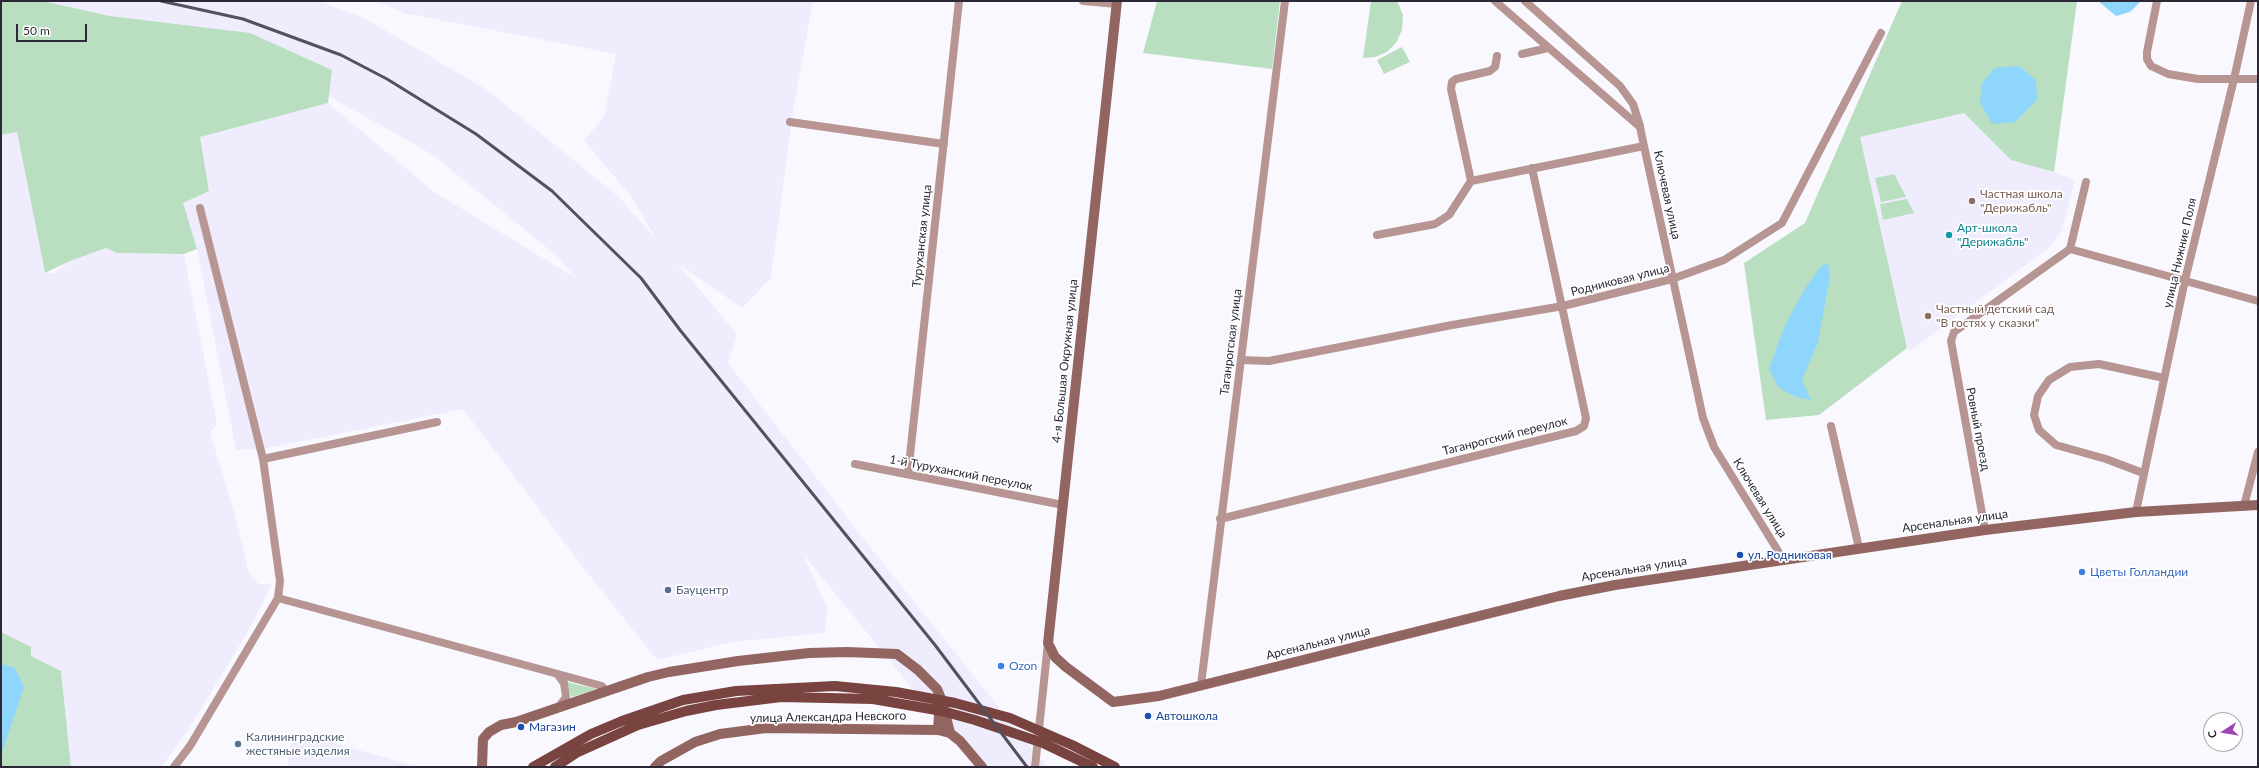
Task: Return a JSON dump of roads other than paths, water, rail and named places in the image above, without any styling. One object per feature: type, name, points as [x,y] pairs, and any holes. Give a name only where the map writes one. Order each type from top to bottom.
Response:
[{"type":"main road","name":"улица Александра Невского","points":[[533,767],[553,754],[622,721],[683,700],[736,691],[835,686],[896,692],[955,703],[1010,718],[1072,745],[1115,767]]},
{"type":"main road","points":[[557,766],[576,753],[638,726],[686,711],[716,705],[781,697],[873,699],[942,711],[975,720],[1043,743],[1093,767]]},
{"type":"street","name":"Туруханская улица","points":[[908,474],[959,1]]},
{"type":"street","points":[[1083,1],[1117,2]]},
{"type":"street","name":"Таганрогская улица","points":[[1201,685],[1220,519],[1285,1]]},
{"type":"street","points":[[1495,1],[1640,127]]},
{"type":"street","points":[[1525,1],[1620,86],[1633,104],[1644,146]]},
{"type":"street","points":[[2157,1],[2147,52],[2147,60],[2151,66],[2168,74],[2198,79],[2258,79]]},
{"type":"street","name":"улица Нижние Поля","points":[[2136,512],[2143,473],[2185,280],[2234,79],[2251,1]]},
{"type":"street","name":"4-я Большая Окружная улица","points":[[1035,767],[1038,723],[1048,643],[1117,2]]},
{"type":"street","name":"Родниковая улица","points":[[1241,360],[1269,361],[1452,324],[1563,306],[1672,280],[1724,260],[1782,223],[1881,33]]},
{"type":"street","points":[[1522,54],[1548,48]]},
{"type":"street","points":[[1377,235],[1435,224],[1449,215],[1471,181],[1451,88],[1452,82],[1456,78],[1490,71],[1496,67],[1497,56]]},
{"type":"street","points":[[790,122],[944,144]]},
{"type":"street","name":"Ключевая улица","points":[[1471,181],[1644,146],[1703,418],[1714,447],[1784,559]]},
{"type":"street","name":"Таганрогский переулок","points":[[1220,519],[1576,431],[1584,426],[1586,418],[1532,168]]},
{"type":"street","points":[[2086,182],[2070,249],[2258,301]]},
{"type":"street","points":[[174,767],[190,746],[278,598],[280,581],[279,565],[263,459],[200,208]]},
{"type":"street","name":"Ровный проезд","points":[[1985,530],[1951,351],[1951,341],[1954,332],[2070,249]]},
{"type":"street","points":[[2143,473],[2106,459],[2056,446],[2039,430],[2034,415],[2038,396],[2049,380],[2070,368],[2099,364],[2164,378]]},
{"type":"street","points":[[263,459],[437,422]]},
{"type":"street","points":[[1831,426],[1859,548]]},
{"type":"street","points":[[2244,506],[2258,452]]},
{"type":"street","name":"1-й Туруханский переулок","points":[[855,464],[1063,505]]},
{"type":"street","name":"Арсенальная улица","points":[[1048,643],[1055,657],[1066,667],[1113,702],[1148,698],[1559,596],[1615,584],[1985,530],[2136,512],[2258,505]]},
{"type":"street","points":[[278,598],[602,686],[604,691]]},
{"type":"street","points":[[485,765],[483,739],[489,732],[501,725],[557,708],[604,691],[669,672],[738,661],[809,653],[888,652],[897,654],[908,662],[927,678],[937,689],[942,701],[950,733],[960,741],[982,767]]},
{"type":"street","points":[[557,708],[566,697],[564,683],[558,675]]},
{"type":"street","points":[[927,678],[940,714],[938,730]]},
{"type":"street","name":"улица Александра Невского","points":[[655,767],[662,761],[695,742],[720,734],[766,728],[938,730],[950,733]]},
{"type":"water","points":[[2098,1],[2141,1],[2130,12],[2116,16]]},
{"type":"water","points":[[2019,66],[2036,80],[2037,100],[2015,122],[1992,124],[1980,103],[1982,83],[1995,68]]},
{"type":"water","points":[[1828,263],[1830,277],[1818,342],[1802,380],[1811,400],[1796,397],[1778,387],[1769,369],[1784,327],[1804,290],[1821,266]]},
{"type":"water","points":[[1,664],[15,668],[24,687],[1,755]]},
{"type":"railway","points":[[161,1],[243,19],[341,55],[387,79],[476,134],[552,191],[641,278],[680,330],[935,645],[1027,767]]},
{"type":"place","name":"Частная школа \"Дерижабль\"","points":[[1972,201]]},
{"type":"place","name":"Арт-школа \"Дерижабль\"","points":[[1949,235]]},
{"type":"place","name":"Частный детский сад \"В гостях у сказки\"","points":[[1928,316]]},
{"type":"place","name":"ул. Родниковая","points":[[1740,555]]},
{"type":"place","name":"Цветы Голландии","points":[[2082,572]]},
{"type":"place","name":"Бауцентр","points":[[668,590]]},
{"type":"place","name":"Ozon","points":[[1001,666]]},
{"type":"place","name":"Автошкола","points":[[1148,716]]},
{"type":"place","name":"Магазин","points":[[521,727]]},
{"type":"place","name":"Калининградские жестяные изделия","points":[[238,744]]}]
